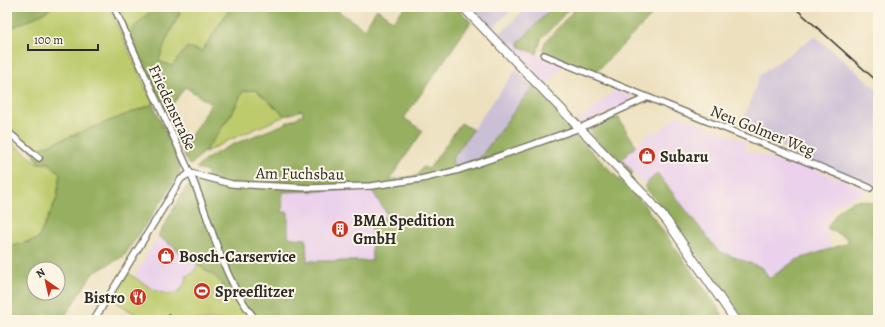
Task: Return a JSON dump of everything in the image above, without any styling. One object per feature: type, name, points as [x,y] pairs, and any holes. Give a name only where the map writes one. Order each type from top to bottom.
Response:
[{"type":"main road","points":[[463,7],[651,202],[667,221],[735,320]]},
{"type":"street","name":"Friedenstraße","points":[[114,7],[190,173],[231,281],[243,304],[256,320]]},
{"type":"street","name":"Neu Golmer Weg","points":[[544,55],[646,98],[775,148],[870,188]]},
{"type":"street","points":[[580,128],[646,98]]},
{"type":"street","name":"Am Fuchsbau","points":[[190,173],[232,184],[310,188],[371,186],[420,179],[459,170],[580,128]]},
{"type":"street","points":[[7,131],[39,158]]},
{"type":"street","points":[[94,320],[181,179],[190,173]]},
{"type":"shaded area","points":[[469,7],[514,7],[494,27],[491,27]]},
{"type":"shaded area","points":[[527,7],[553,7],[518,43],[512,41],[507,45],[499,35]]},
{"type":"shaded area","points":[[815,36],[878,90],[878,184],[876,187],[787,151],[787,149],[740,129],[760,75]]},
{"type":"shaded area","points":[[512,41],[518,43],[520,47],[564,66],[546,86],[507,45]]},
{"type":"shaded area","points":[[516,70],[533,86],[479,159],[453,168],[451,159]]},
{"type":"shaded area","points":[[615,90],[632,97],[623,106],[582,124],[575,117],[583,117]]},
{"type":"shaded area","points":[[678,115],[747,142],[744,149],[789,166],[795,161],[868,190],[835,206],[826,225],[831,249],[796,260],[769,280],[763,268],[718,251],[657,173],[644,186],[622,159],[651,131],[655,135]]},
{"type":"shaded area","points":[[371,189],[389,216],[371,219],[372,261],[306,261],[306,240],[288,236],[288,212],[282,212],[283,191]]},
{"type":"shaded area","points":[[158,236],[218,278],[200,319],[134,277]]},
{"type":"green space","points":[[7,7],[52,7],[42,14],[7,30]]},
{"type":"green space","points":[[52,7],[109,7],[153,104],[33,151],[7,128],[7,30],[42,14]]},
{"type":"green space","points":[[125,7],[155,7],[128,33],[120,15]]},
{"type":"green space","points":[[155,7],[173,7],[180,12],[166,40],[159,61],[172,66],[187,47],[202,51],[231,7],[332,7],[364,29],[377,9],[393,21],[405,7],[456,7],[471,22],[404,118],[423,131],[389,180],[417,176],[423,167],[429,169],[461,123],[473,130],[452,159],[453,167],[479,159],[533,86],[560,115],[572,135],[579,139],[642,202],[723,315],[720,320],[252,320],[238,300],[234,302],[217,278],[158,236],[187,186],[205,180],[208,172],[196,168],[208,159],[234,144],[290,121],[303,114],[302,110],[285,116],[256,90],[243,91],[227,121],[214,139],[191,165],[188,164],[182,150],[211,104],[185,87],[165,115],[128,33]],"holes":[[[371,189],[388,216],[371,219],[372,261],[307,261],[306,239],[292,238],[288,236],[288,212],[282,212],[283,192]]]},
{"type":"green space","points":[[173,7],[231,7],[202,51],[172,66],[158,61],[166,40],[180,13]]},
{"type":"green space","points":[[553,7],[571,7],[541,39],[537,54],[520,47],[518,43]]},
{"type":"green space","points":[[577,7],[660,7],[595,73],[545,52],[543,49],[545,42]]},
{"type":"green space","points":[[256,90],[285,116],[229,140],[204,153],[233,112],[243,91]]},
{"type":"green space","points":[[153,104],[180,165],[179,175],[124,256],[93,273],[62,320],[7,320],[7,251],[12,246],[38,239],[57,198],[60,173],[49,163],[38,163],[33,151]]},
{"type":"green space","points":[[618,117],[636,146],[622,159],[633,173],[630,176],[591,134],[591,129]]},
{"type":"green space","points":[[7,139],[38,163],[49,163],[60,173],[57,198],[38,239],[12,246],[7,251]]},
{"type":"green space","points":[[657,173],[718,251],[763,268],[769,279],[796,260],[848,243],[847,238],[827,228],[842,208],[854,201],[861,200],[878,205],[878,320],[745,320],[673,220],[644,186]]},
{"type":"green space","points":[[198,265],[218,278],[234,302],[238,300],[252,320],[144,320],[112,299],[127,273],[151,288],[168,294],[175,293],[182,288],[187,278],[186,276],[192,274]]},
{"type":"railway","points":[[794,7],[878,82]]},
{"type":"railway","points":[[169,314],[169,320]]},
{"type":"place","name":"Subaru","points":[[647,156]]},
{"type":"place","name":"BMA Spedition GmbH","points":[[340,229]]},
{"type":"place","name":"Bosch-Carservice","points":[[166,256]]},
{"type":"place","name":"Spreeflitzer","points":[[202,291]]},
{"type":"place","name":"Bistro","points":[[138,297]]}]
